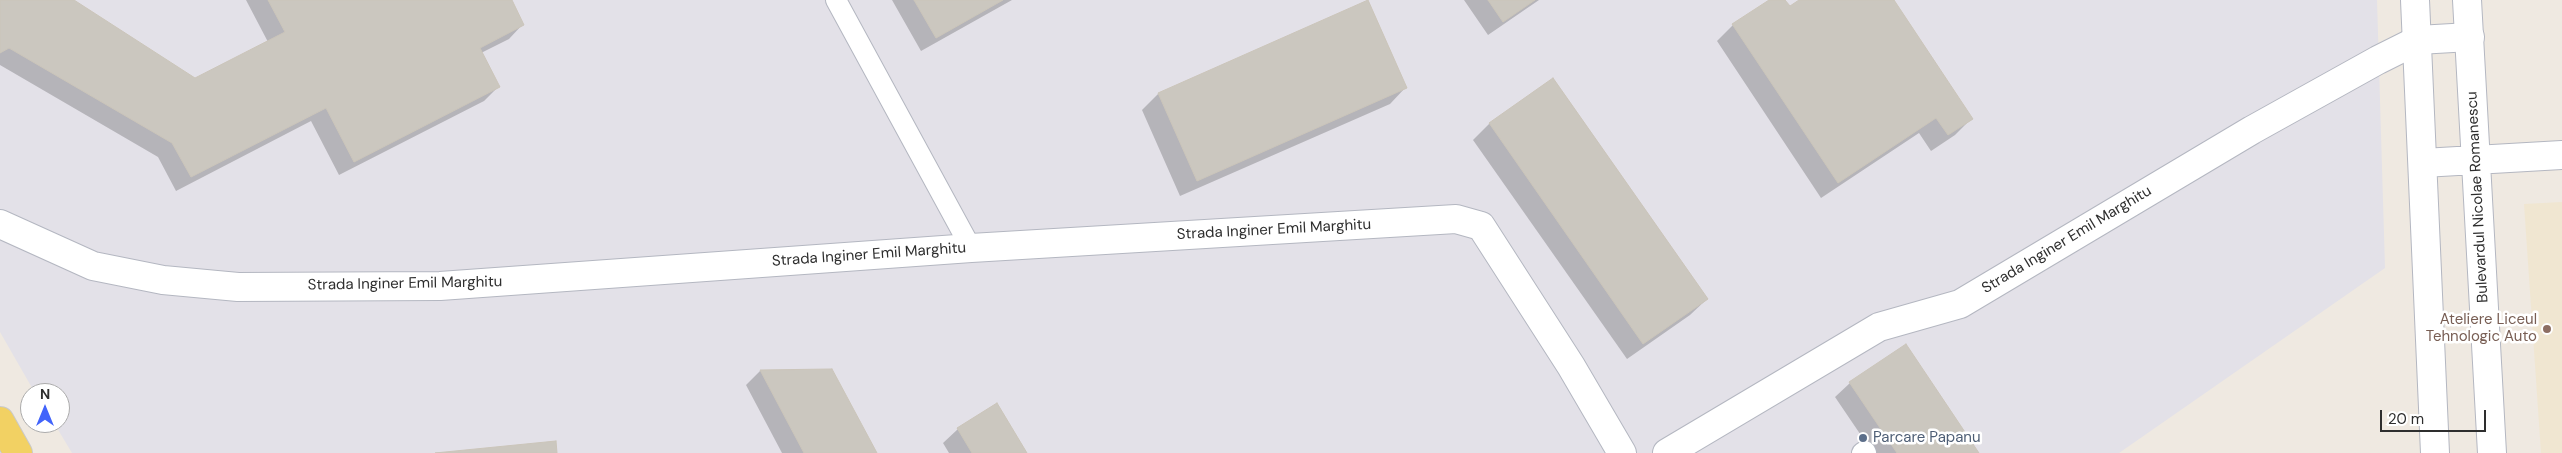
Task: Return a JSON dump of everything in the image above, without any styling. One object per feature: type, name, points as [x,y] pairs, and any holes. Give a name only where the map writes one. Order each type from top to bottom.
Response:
[{"type":"main road","points":[[0,421],[18,453]]},
{"type":"street","points":[[2415,0],[2435,453]]},
{"type":"street","name":"Bulevardul Nicolae Romanescu","points":[[2467,0],[2492,453]]},
{"type":"street","name":"Strada Inginer Emil Marghitu","points":[[1667,453],[1879,327],[1960,304],[2252,130],[2418,40],[2470,37]]},
{"type":"street","points":[[2423,163],[2562,155]]},
{"type":"street","name":"Strada Inginer Emil Marghitu","points":[[0,224],[93,266],[163,280],[238,286],[440,286],[971,248],[1456,219],[1481,226],[1571,366],[1622,453]]},
{"type":"lane","points":[[836,0],[971,248]]},
{"type":"lane","points":[[1862,453],[1865,451],[1866,453]]},
{"type":"shaded area","points":[[0,0],[2377,0],[2385,268],[2119,453],[72,453],[60,433],[70,433],[70,383],[29,383],[0,332]]},
{"type":"shaded area","name":"Ateliere Liceul Tehnologic Auto","points":[[2562,202],[2562,453],[2541,453],[2524,204]]},
{"type":"building","points":[[0,0],[74,0],[195,78],[285,32],[268,0],[512,0],[524,25],[480,48],[500,87],[354,162],[326,108],[191,177],[172,143],[9,48],[0,53]]},
{"type":"building","points":[[914,0],[1003,0],[936,38]]},
{"type":"building","points":[[1368,0],[1407,88],[1197,181],[1158,93]]},
{"type":"building","points":[[1488,0],[1535,0],[1503,22]]},
{"type":"building","points":[[1769,0],[1785,0],[1790,6],[1799,0],[1894,0],[1973,119],[1948,135],[1936,118],[1838,183],[1732,24]]},
{"type":"building","points":[[1553,78],[1708,299],[1643,344],[1489,123]]},
{"type":"building","points":[[1906,344],[1979,453],[1897,453],[1849,382]]},
{"type":"building","points":[[832,369],[877,453],[804,453],[760,370]]},
{"type":"building","points":[[997,403],[1027,453],[972,453],[957,428]]},
{"type":"building","points":[[556,441],[557,453],[435,453]]},
{"type":"place","name":"Ateliere Liceul Tehnologic Auto","points":[[2547,329]]},
{"type":"place","name":"Parcare Papanu","points":[[1863,438]]}]
